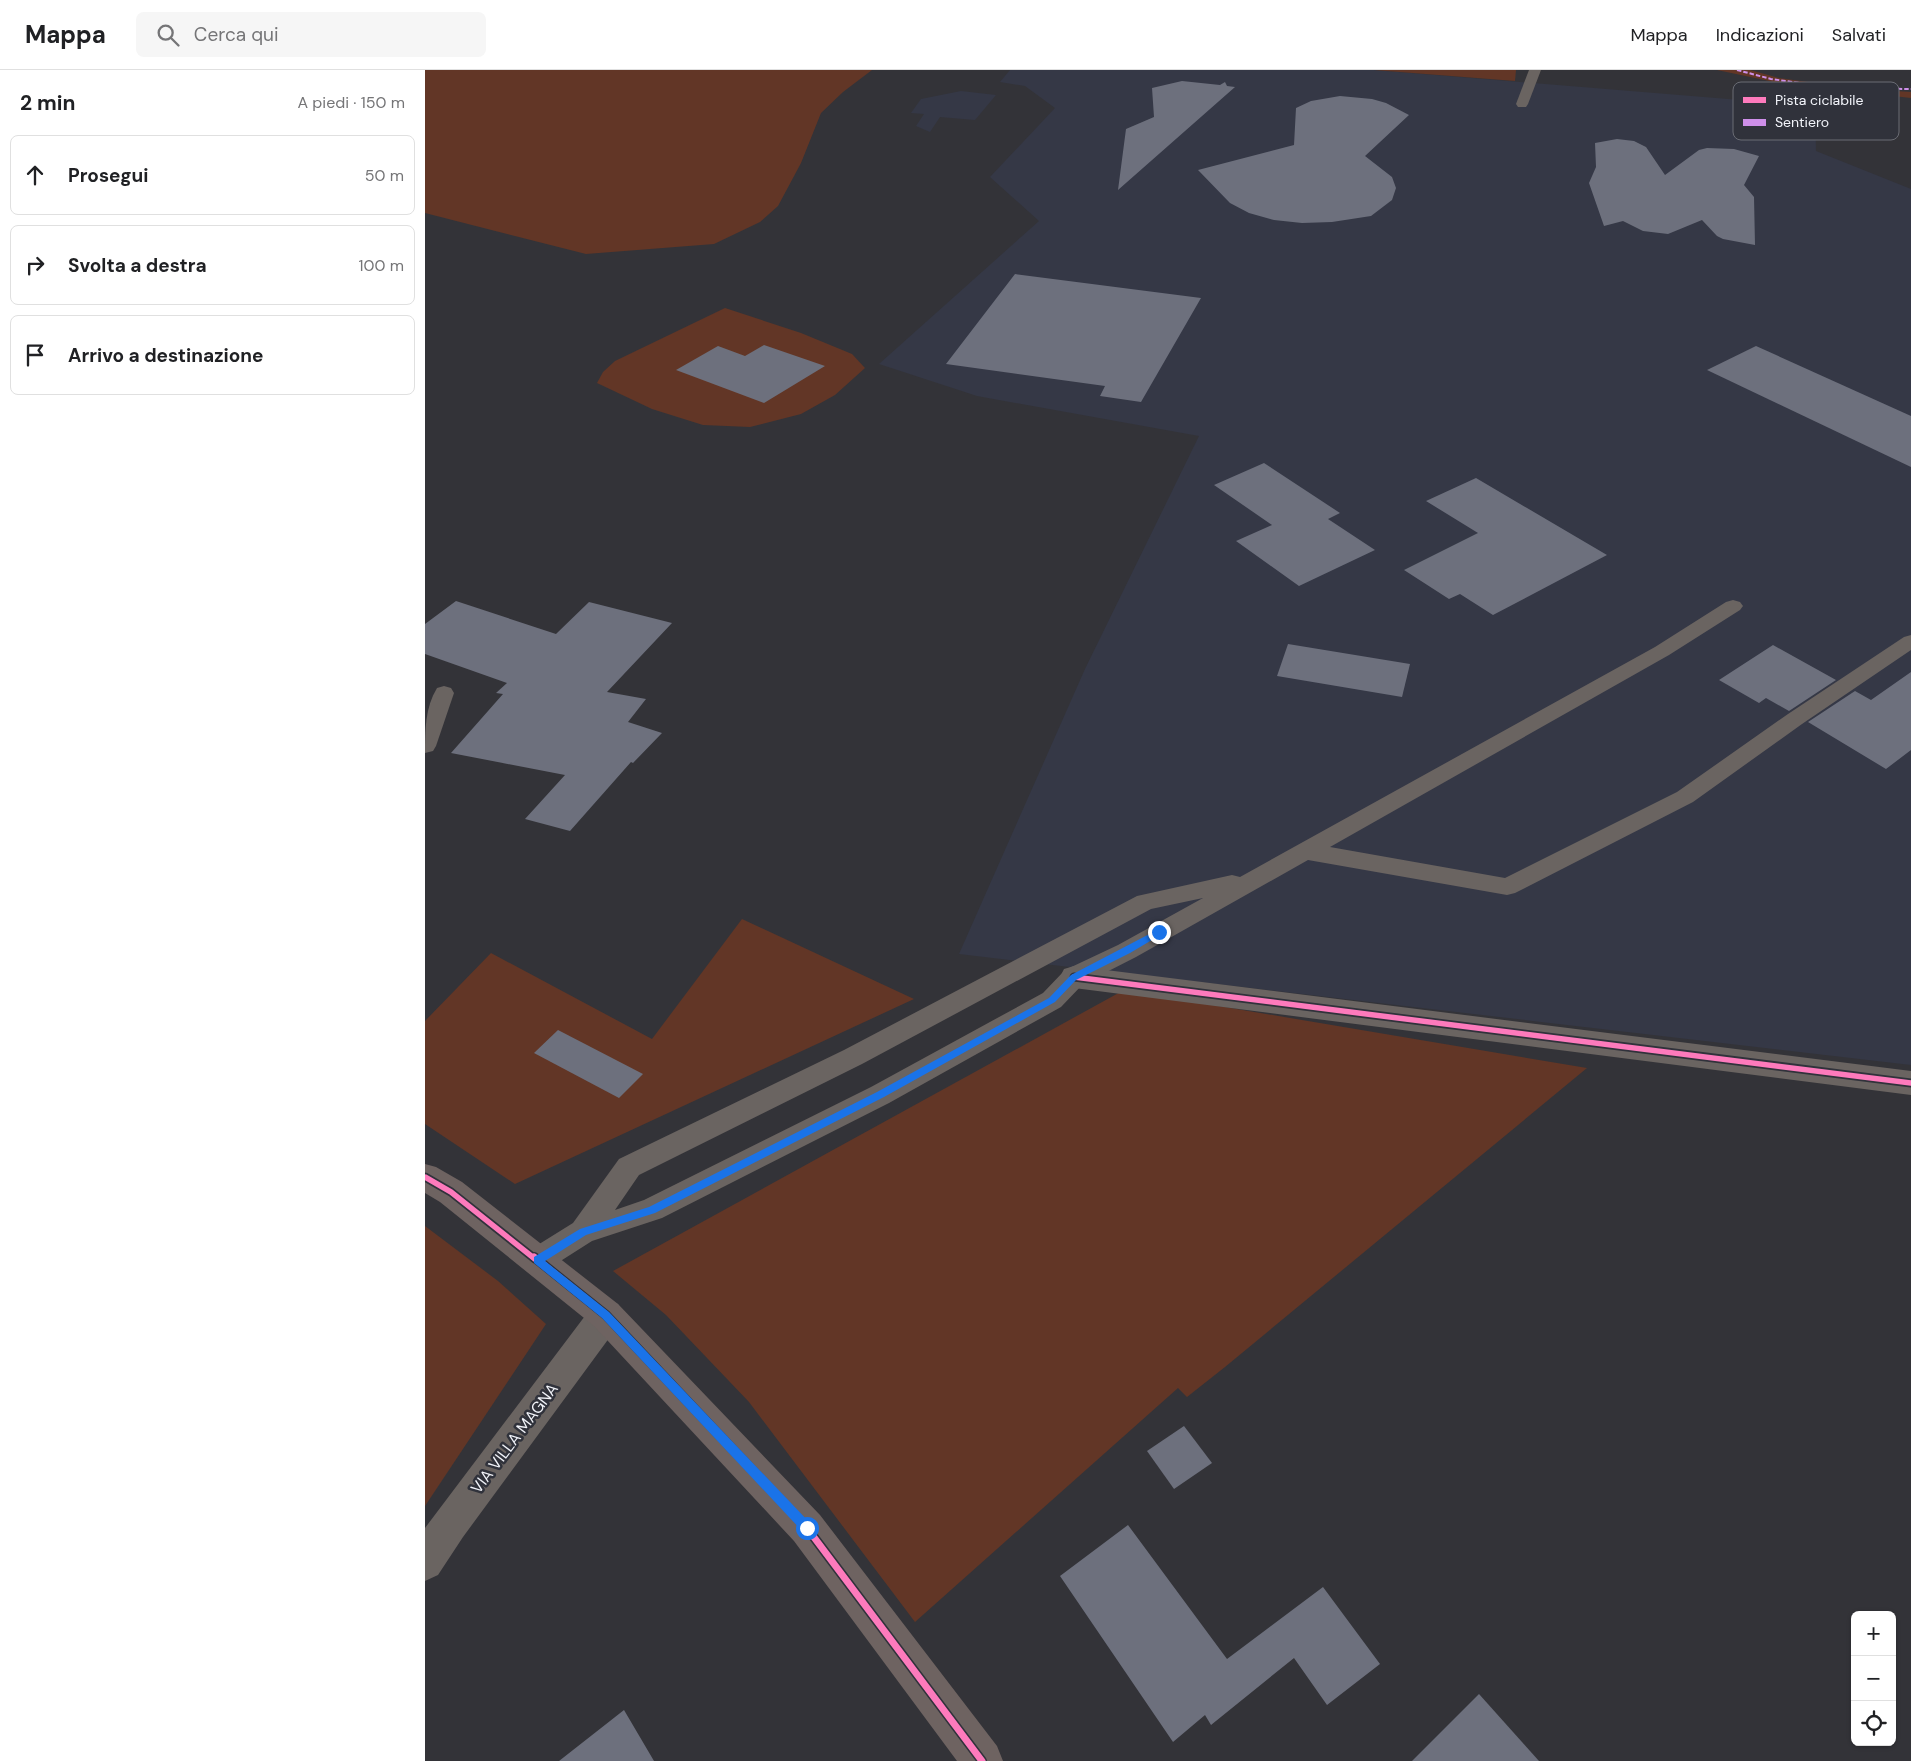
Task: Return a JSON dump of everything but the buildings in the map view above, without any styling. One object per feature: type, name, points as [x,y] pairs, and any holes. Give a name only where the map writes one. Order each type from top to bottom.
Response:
[{"type":"street","points":[[1073,977],[1911,1083]]},
{"type":"street","points":[[425,1177],[451,1192],[606,1315],[807,1528],[981,1761]]},
{"type":"street","name":"VIA VILLA MAGNA","points":[[425,1562],[450,1524],[606,1315]]},
{"type":"lane","points":[[1522,104],[1535,70]]},
{"type":"lane","points":[[538,1260],[583,1232],[652,1210],[880,1095],[1052,1000],[1073,977],[1127,951],[1662,651],[1733,606]]},
{"type":"lane","points":[[1305,851],[1507,887],[1685,797],[1911,642]]},
{"type":"lane","points":[[425,746],[444,693]]},
{"type":"lane","points":[[583,1232],[629,1168],[853,1057],[1145,902],[1258,877]]},
{"type":"shaded area","points":[[425,70],[872,70],[843,92],[821,113],[801,163],[778,206],[760,222],[714,244],[586,254],[425,213]]},
{"type":"shaded area","points":[[1010,70],[1374,70],[1733,99],[1733,140],[1816,140],[1816,151],[1911,189],[1911,1065],[959,954],[1085,669],[1199,436],[977,396],[879,364],[1039,221],[990,177],[1055,108],[1025,86],[1000,82]]},
{"type":"shaded area","points":[[1374,70],[1516,70],[1515,81]]},
{"type":"shaded area","points":[[1717,70],[1750,70],[1779,78],[1808,82],[1774,82]]},
{"type":"shaded area","points":[[961,91],[996,95],[975,120],[940,117],[930,132],[916,126],[924,114],[911,113],[921,99]]},
{"type":"shaded area","points":[[1899,91],[1911,92],[1911,98],[1899,97]]},
{"type":"shaded area","points":[[725,308],[801,333],[852,354],[865,368],[835,395],[801,414],[750,427],[703,425],[652,409],[597,383],[603,372],[615,361]]},
{"type":"shaded area","points":[[742,919],[914,999],[515,1184],[425,1124],[425,1021],[491,953],[652,1039]]},
{"type":"shaded area","points":[[1124,990],[1587,1068],[1187,1397],[1178,1388],[915,1622],[749,1402],[666,1315],[613,1271]]},
{"type":"shaded area","points":[[425,1226],[498,1281],[546,1324],[425,1506]]},
{"type":"marked path","points":[[1737,70],[1771,79],[1793,82]]},
{"type":"marked path","points":[[1899,89],[1911,89]]},
{"type":"cycle path","points":[[1074,977],[1911,1083]]},
{"type":"cycle path","points":[[425,1177],[451,1192],[606,1315],[807,1528],[982,1761]]},
{"type":"route","points":[[807,1528],[606,1315],[538,1260],[583,1232],[652,1210],[880,1095],[1052,1000],[1073,977],[1127,951],[1159,932]]}]
